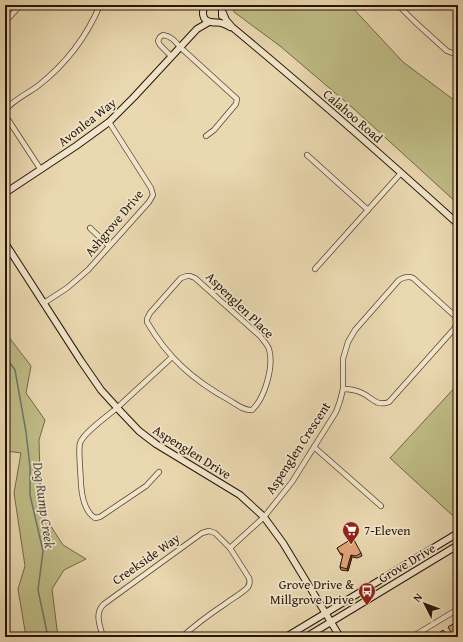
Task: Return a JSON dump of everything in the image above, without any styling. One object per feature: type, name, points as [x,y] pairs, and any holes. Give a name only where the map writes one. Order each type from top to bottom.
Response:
[{"type":"street","points":[[5,22],[20,5]]},
{"type":"street","points":[[41,170],[7,118],[7,109],[46,80],[70,56],[93,22],[100,5]]},
{"type":"street","points":[[200,5],[206,20],[212,22]]},
{"type":"street","name":"Avonlea Way","points":[[197,29],[206,5]]},
{"type":"street","points":[[398,5],[447,51],[458,55]]},
{"type":"street","name":"Avonlea Way","points":[[5,193],[41,170],[109,122],[197,29],[220,19],[222,8]]},
{"type":"street","name":"Calahoo Road","points":[[222,8],[232,27]]},
{"type":"street","name":"Calahoo Road","points":[[212,22],[232,27],[285,71],[458,224]]},
{"type":"street","points":[[171,56],[158,41],[163,35],[168,36],[237,99],[236,104],[214,130],[206,136]]},
{"type":"street","name":"Ashgrove Drive","points":[[44,303],[67,288],[88,270],[149,202],[153,195],[151,188],[109,122]]},
{"type":"street","points":[[307,155],[368,210]]},
{"type":"street","points":[[315,269],[401,173]]},
{"type":"street","points":[[90,228],[109,246]]},
{"type":"street","name":"Aspenglen Drive","points":[[6,246],[101,390],[139,431],[156,444],[240,495],[264,517],[283,543],[340,637]]},
{"type":"street","name":"Aspenglen Place","points":[[190,276],[195,278],[267,344],[269,349],[270,369],[267,382],[254,408],[252,410],[246,410],[198,381],[186,372],[172,357],[150,327],[147,319],[150,313],[181,278],[190,276]]},
{"type":"street","name":"Aspenglen Crescent","points":[[264,517],[288,488],[336,412],[340,401],[343,359],[348,342],[355,330],[402,278],[409,276],[413,278],[456,317],[457,323],[454,329],[389,402],[382,404],[362,393],[342,389]]},
{"type":"street","points":[[159,472],[146,486],[100,517],[95,518],[86,508],[81,488],[80,443],[87,433],[117,408],[172,357]]},
{"type":"street","points":[[314,447],[381,506]]},
{"type":"street","points":[[230,548],[264,517]]},
{"type":"street","name":"Creekside Way","points":[[103,637],[98,613],[101,607],[113,596],[202,533],[209,531],[215,533],[230,548],[249,578],[249,586],[201,621],[182,637]]},
{"type":"street","name":"Grove Drive","points":[[286,637],[458,533]]},
{"type":"street","name":"Grove Drive","points":[[306,637],[458,545]]},
{"type":"street","points":[[412,637],[458,609]]},
{"type":"shaded area","points":[[232,5],[350,5],[403,62],[458,103],[458,204],[354,109],[280,46],[234,12]]},
{"type":"shaded area","points":[[5,332],[31,366],[26,393],[45,420],[39,440],[41,511],[63,545],[86,559],[64,570],[52,589],[58,637],[26,637],[18,589],[25,566],[14,493],[21,453],[7,451],[9,403],[5,387]]},
{"type":"shaded area","points":[[458,384],[458,511],[452,515],[390,458]]},
{"type":"building","points":[[353,538],[361,553],[356,556],[351,555],[347,569],[340,567],[343,554],[340,553],[337,548]]},
{"type":"building","points":[[453,624],[458,633],[458,636],[456,637],[454,637],[448,627]]},
{"type":"building","points":[[443,630],[448,637],[441,637],[439,633]]},
{"type":"waterway","name":"Dog Rump Creek","points":[[5,356],[15,370],[26,432],[30,467],[30,495],[43,551],[38,590],[48,637]]},
{"type":"place","name":"7-Eleven","points":[[351,545]]},
{"type":"place","name":"Grove Drive & Millgrove Drive","points":[[367,606]]}]
